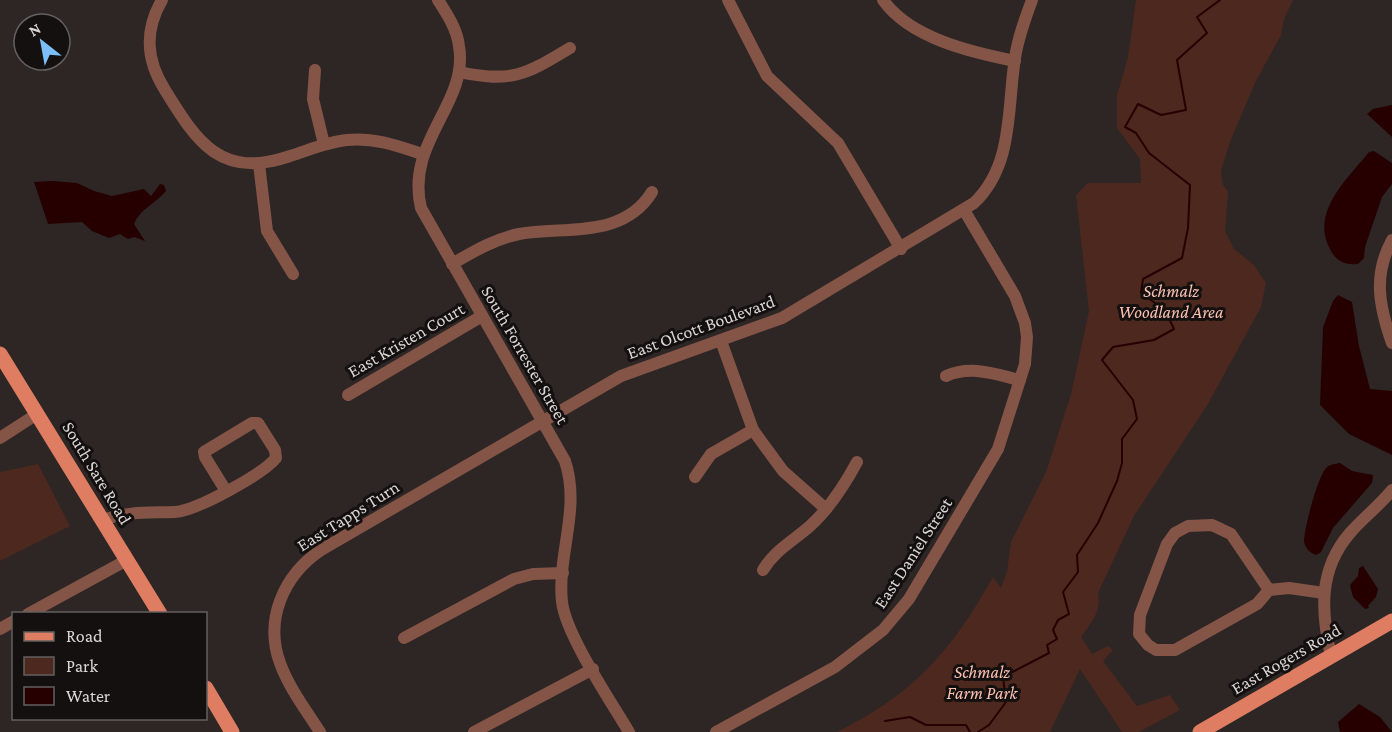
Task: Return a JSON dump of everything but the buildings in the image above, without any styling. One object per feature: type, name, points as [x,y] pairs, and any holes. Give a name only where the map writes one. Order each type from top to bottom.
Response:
[{"type":"main road","name":"South Sare Road","points":[[0,354],[159,612]]},
{"type":"main road","name":"East Rogers Road","points":[[1200,732],[1392,621]]},
{"type":"main road","points":[[207,690],[232,732]]},
{"type":"street","points":[[162,0],[152,19],[148,42],[152,63],[162,85],[191,132],[203,145],[224,158],[259,164],[324,144],[347,140],[369,140],[422,154]]},
{"type":"street","name":"South Forrester Street","points":[[438,0],[457,35],[459,72],[456,84],[422,154],[417,177],[421,208],[565,461],[572,486],[561,591],[565,613],[628,732]]},
{"type":"street","points":[[728,0],[737,14],[760,66],[777,87],[838,143],[901,249]]},
{"type":"street","points":[[883,0],[904,23],[914,28],[991,56],[1015,61]]},
{"type":"street","name":"East Olcott Boulevard","points":[[542,421],[621,376],[782,318],[901,249],[964,210],[979,198],[1000,166],[1005,145],[1019,38],[1032,0]]},
{"type":"street","points":[[459,72],[491,78],[510,77],[530,71],[570,48]]},
{"type":"street","points":[[315,70],[314,99],[324,144]]},
{"type":"street","points":[[259,164],[267,231],[293,274]]},
{"type":"street","points":[[452,264],[487,244],[508,237],[593,229],[609,225],[639,209],[652,192]]},
{"type":"street","name":"East Daniel Street","points":[[716,732],[835,667],[868,644],[896,617],[998,449],[1020,380],[1027,337],[1021,309],[964,210]]},
{"type":"street","points":[[1392,240],[1378,277],[1383,314],[1392,343]]},
{"type":"street","name":"East Kristen Court","points":[[348,394],[482,316]]},
{"type":"street","points":[[721,340],[753,430],[783,471],[826,509]]},
{"type":"street","points":[[946,376],[961,369],[970,369],[1020,380]]},
{"type":"street","points":[[0,438],[37,414]]},
{"type":"street","name":"East Tapps Turn","points":[[320,732],[288,679],[276,650],[274,621],[282,594],[293,575],[321,550],[542,421]]},
{"type":"street","points":[[102,520],[126,512],[188,510],[226,490],[270,465],[276,458],[275,450],[258,423],[252,423],[204,452],[226,490]]},
{"type":"street","points":[[695,477],[711,454],[753,430]]},
{"type":"street","points":[[763,570],[773,554],[812,525],[826,509],[842,489],[857,462]]},
{"type":"street","points":[[1331,656],[1322,616],[1328,571],[1342,544],[1392,490]]},
{"type":"street","points":[[1269,590],[1231,534],[1212,525],[1188,526],[1175,533],[1167,544],[1140,615],[1139,634],[1148,645],[1156,650],[1175,650],[1257,604],[1269,590],[1289,588],[1324,593]]},
{"type":"street","points":[[32,612],[127,560]]},
{"type":"street","points":[[404,638],[514,579],[533,573],[563,573]]},
{"type":"street","points":[[474,732],[593,669]]},
{"type":"green space","name":"Schmalz Woodland Area","points":[[1136,0],[1293,0],[1284,19],[1281,35],[1255,83],[1230,142],[1221,171],[1223,185],[1228,192],[1225,231],[1234,249],[1254,265],[1266,283],[1261,307],[1208,404],[1134,516],[1098,593],[1095,616],[1081,637],[1092,654],[1108,646],[1113,650],[1103,661],[1137,706],[1170,695],[1180,710],[1139,732],[1122,732],[1080,669],[1050,732],[837,732],[888,702],[928,668],[962,627],[993,577],[1001,588],[1007,571],[1011,542],[1046,472],[1071,394],[1089,311],[1076,195],[1088,183],[1141,183],[1140,159],[1117,128],[1117,96],[1128,57]]},
{"type":"green space","points":[[38,464],[70,526],[0,561],[0,472]]},
{"type":"water","points":[[1392,105],[1392,137],[1367,114],[1373,109]]},
{"type":"water","points":[[1374,151],[1392,163],[1392,184],[1382,197],[1365,247],[1364,258],[1358,264],[1350,264],[1333,255],[1325,237],[1324,224],[1327,211],[1341,186],[1369,152]]},
{"type":"water","points":[[34,182],[77,183],[112,196],[144,189],[151,196],[160,184],[164,185],[166,191],[140,214],[134,224],[145,241],[134,237],[128,239],[120,234],[109,238],[92,231],[82,222],[48,224]]},
{"type":"water","points":[[1338,295],[1352,302],[1359,346],[1370,389],[1392,391],[1392,455],[1349,434],[1320,405],[1323,327],[1333,301]]},
{"type":"water","points":[[1340,463],[1352,471],[1373,475],[1372,483],[1333,528],[1321,552],[1316,555],[1308,550],[1304,541],[1309,514],[1323,472],[1327,467]]},
{"type":"water","points":[[1363,566],[1378,589],[1369,608],[1365,609],[1353,597],[1350,585],[1358,576],[1359,568]]},
{"type":"water","points":[[1359,704],[1380,717],[1392,732],[1340,732],[1338,722]]},
{"type":"waterway","points":[[978,732],[989,725],[1006,702],[1003,677],[1049,653],[1047,645],[1057,639],[1053,630],[1058,620],[1069,614],[1063,592],[1078,572],[1077,555],[1098,523],[1117,481],[1122,463],[1122,439],[1137,419],[1133,400],[1102,360],[1113,347],[1154,340],[1174,329],[1165,310],[1141,293],[1143,279],[1182,258],[1188,228],[1190,185],[1149,153],[1136,133],[1125,127],[1138,104],[1161,115],[1186,110],[1177,60],[1207,33],[1197,17],[1220,0]]},
{"type":"waterway","points":[[885,721],[910,717],[926,725],[966,725],[970,732]]},
{"type":"park label","name":"Schmalz Farm Park","points":[[982,682]]}]
